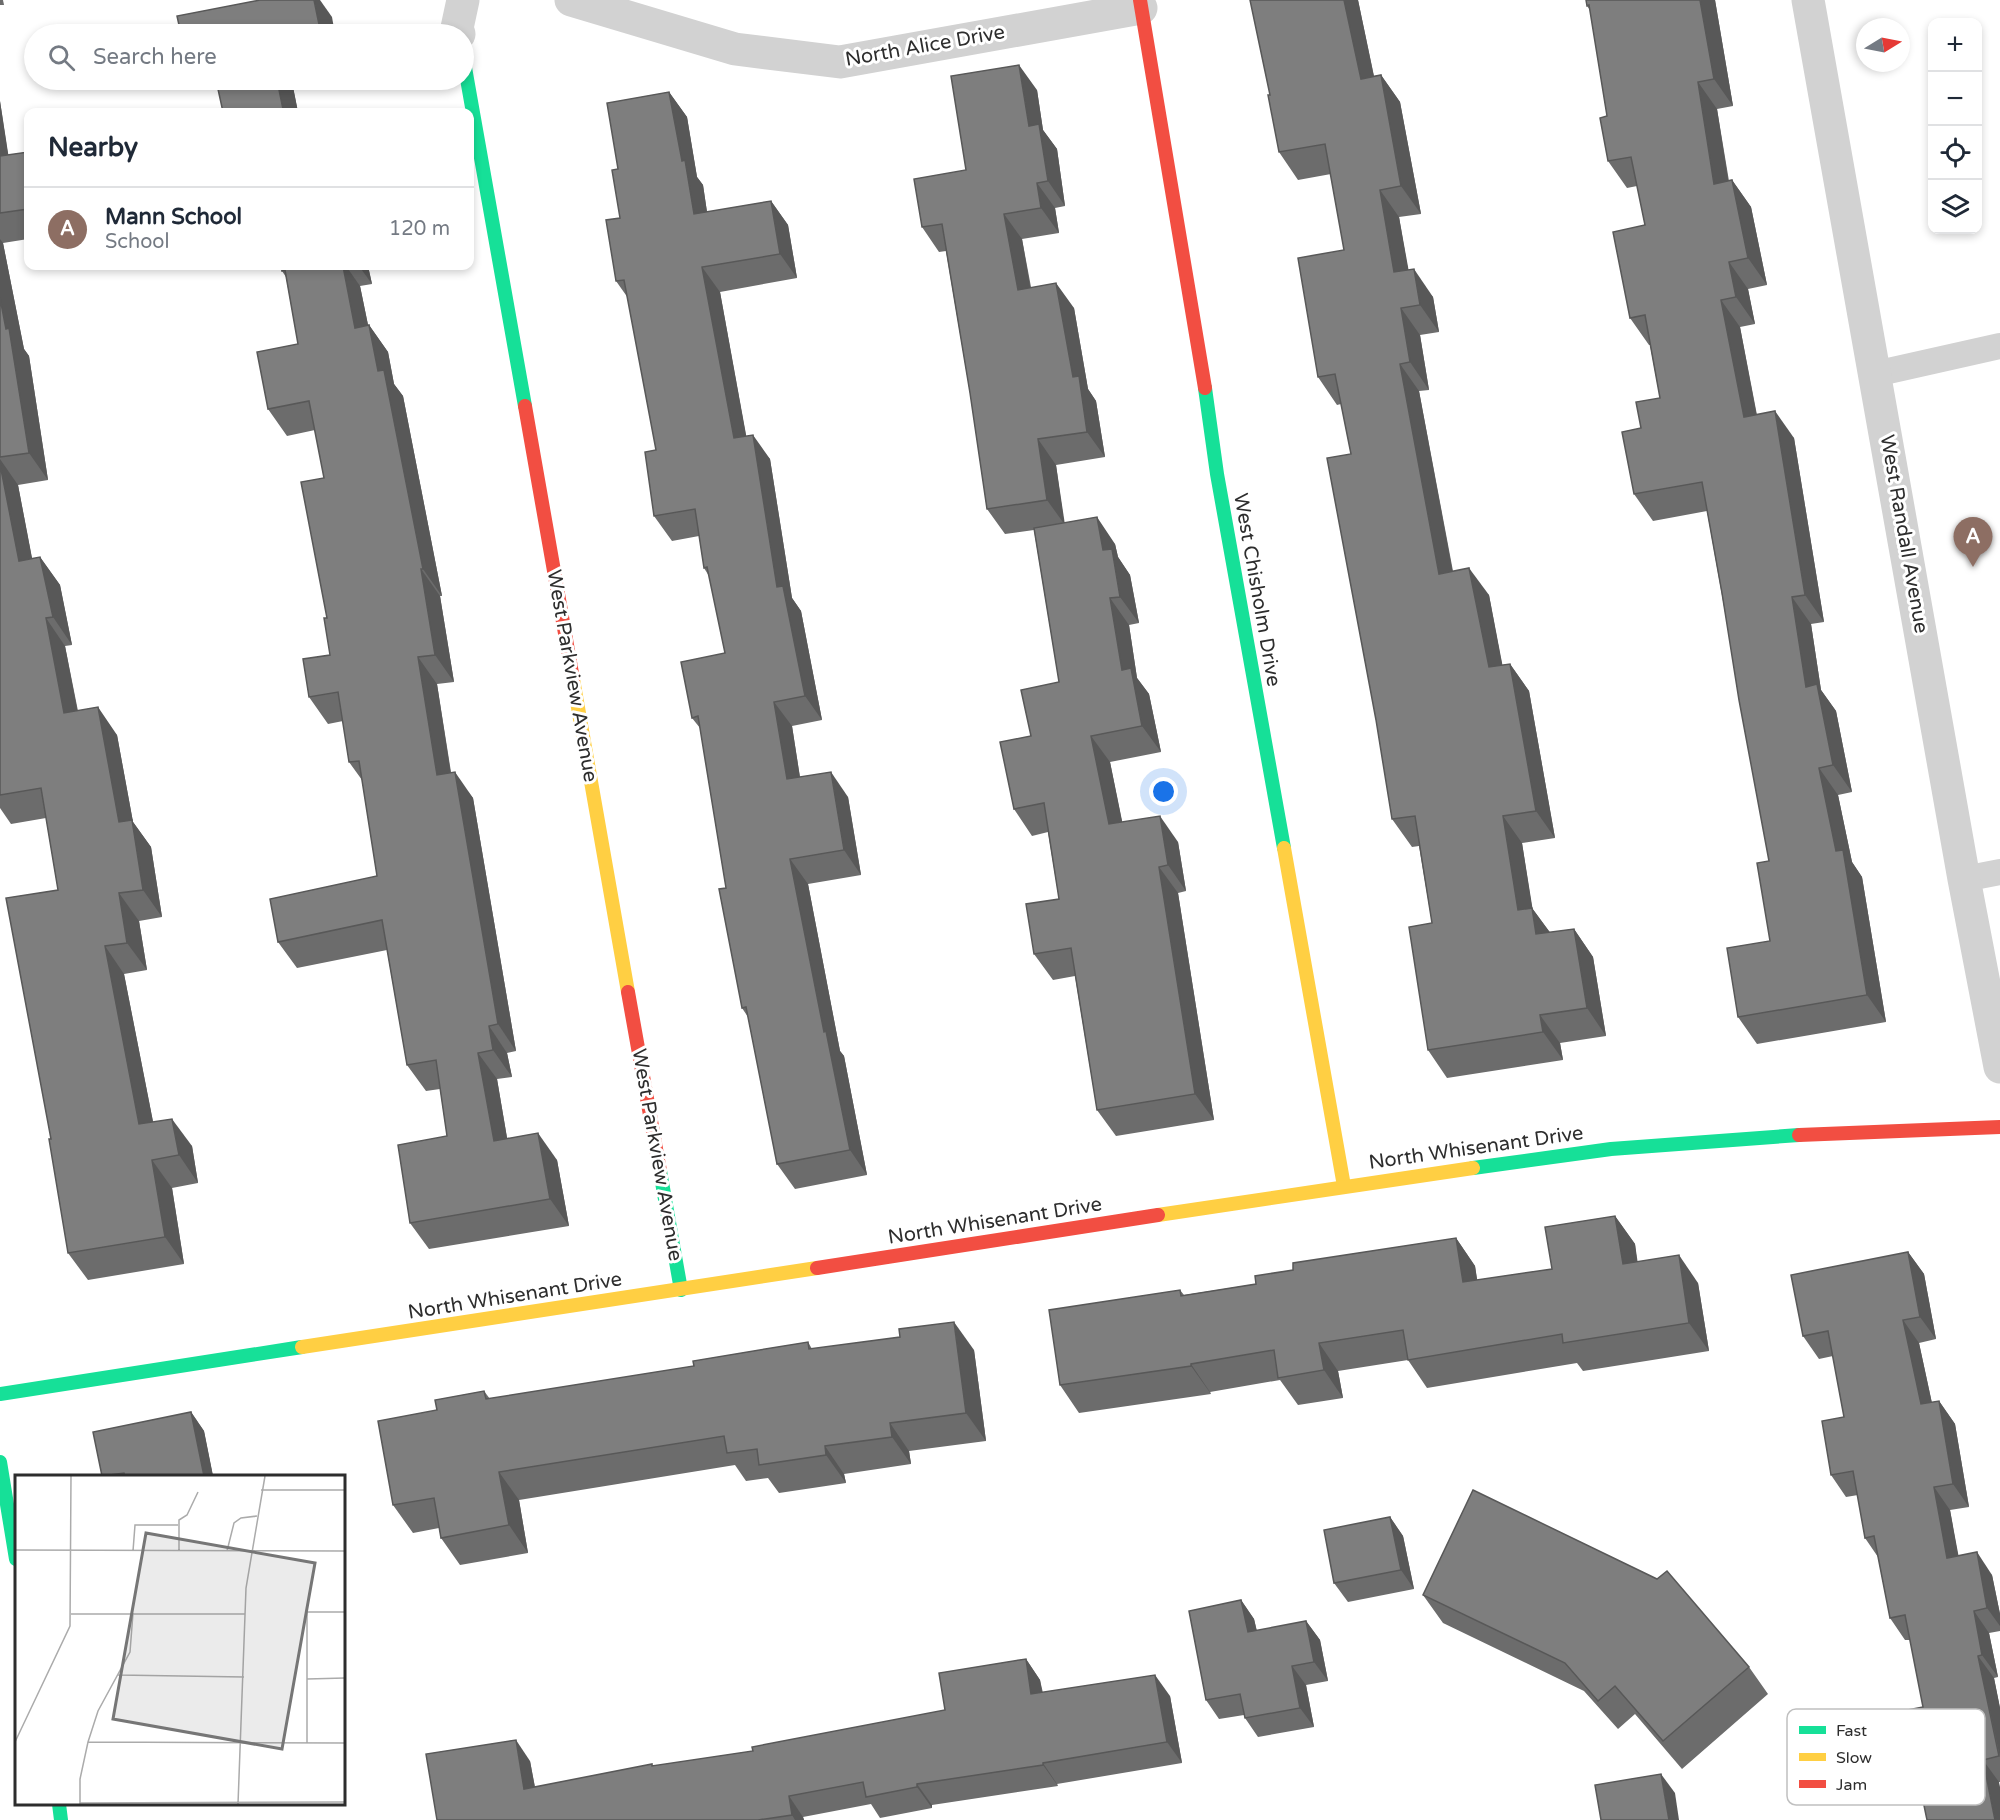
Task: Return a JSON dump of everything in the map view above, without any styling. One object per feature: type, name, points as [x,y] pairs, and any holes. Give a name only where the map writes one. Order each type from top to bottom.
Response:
[{"type":"street","points":[[458,24],[463,0]]},
{"type":"street","name":"North Alice Drive","points":[[571,0],[735,49],[840,62],[1141,4]]},
{"type":"street","name":"West Randall Avenue","points":[[1808,0],[1964,879],[2000,1067]]},
{"type":"street","name":"West Chisholm Drive","points":[[1141,4],[1197,334],[1216,474],[1344,1186]]},
{"type":"street","name":"West Parkview Avenue","points":[[469,90],[472,108]]},
{"type":"street","name":"West Parkview Avenue","points":[[474,119],[681,1290]]},
{"type":"street","name":"North Whisenant Drive","points":[[0,1394],[1344,1186],[1622,1148],[1832,1132],[2000,1127]]},
{"type":"street","points":[[0,1462],[15,1553]]},
{"type":"street","points":[[58,1805],[62,1820]]},
{"type":"lane","points":[[1875,374],[2000,346]]},
{"type":"lane","points":[[1964,879],[2000,872]]},
{"type":"building","points":[[260,0],[314,0],[319,24],[179,24],[177,16]]},
{"type":"building","points":[[1250,0],[1344,0],[1361,79],[1381,75],[1401,186],[1380,190],[1394,272],[1414,269],[1420,305],[1401,308],[1410,362],[1400,364],[1439,574],[1469,568],[1489,667],[1510,664],[1536,811],[1503,816],[1518,910],[1532,908],[1536,934],[1574,929],[1587,1008],[1540,1015],[1543,1032],[1428,1050],[1409,927],[1432,923],[1415,816],[1392,819],[1327,458],[1351,454],[1335,374],[1318,377],[1298,258],[1344,250],[1325,144],[1279,152],[1268,95],[1270,95]]},
{"type":"building","points":[[1586,0],[1700,0],[1714,79],[1698,82],[1714,184],[1732,180],[1748,258],[1729,262],[1736,297],[1721,300],[1744,417],[1775,411],[1805,595],[1792,597],[1806,687],[1817,684],[1833,765],[1819,768],[1836,851],[1843,850],[1867,995],[1738,1017],[1727,948],[1770,941],[1757,863],[1769,861],[1702,482],[1634,494],[1622,432],[1641,428],[1636,402],[1660,398],[1645,315],[1630,318],[1613,232],[1645,225],[1631,157],[1608,161],[1600,118],[1607,116],[1589,5],[1587,6]]},
{"type":"building","points":[[1019,65],[1029,126],[1039,124],[1048,181],[1037,183],[1041,208],[1004,214],[1018,290],[1056,283],[1073,377],[1079,376],[1087,432],[1038,439],[1047,500],[987,509],[942,224],[922,227],[914,179],[966,170],[951,76]]},
{"type":"building","points":[[218,90],[279,90],[283,108],[222,108]]},
{"type":"building","points":[[669,92],[682,161],[685,160],[694,214],[771,201],[780,254],[702,267],[734,438],[753,435],[777,587],[783,586],[805,696],[774,702],[787,779],[831,772],[844,850],[790,859],[850,1150],[777,1164],[746,1007],[742,1008],[719,889],[726,888],[698,716],[692,718],[681,662],[725,653],[707,567],[704,568],[695,509],[654,516],[645,452],[656,450],[624,280],[616,281],[606,220],[620,218],[612,170],[618,169],[607,103]]},
{"type":"building","points":[[24,153],[24,210],[0,213],[0,156]]},
{"type":"building","points":[[285,270],[344,270],[355,328],[369,325],[378,371],[384,370],[423,569],[421,569],[435,655],[418,657],[437,775],[455,772],[498,1024],[489,1026],[493,1050],[478,1053],[494,1141],[538,1133],[550,1199],[410,1223],[398,1145],[447,1136],[436,1060],[407,1065],[382,920],[278,942],[270,899],[377,876],[359,761],[349,762],[338,692],[309,697],[303,659],[330,655],[324,618],[327,618],[301,482],[324,478],[309,401],[268,409],[257,352],[298,344]]},
{"type":"building","points":[[0,298],[6,329],[9,328],[29,453],[0,457]]},
{"type":"building","points":[[0,464],[19,561],[40,557],[53,617],[46,618],[64,713],[98,707],[119,822],[132,820],[143,890],[119,893],[127,943],[105,946],[139,1124],[172,1119],[179,1155],[152,1160],[165,1237],[68,1253],[49,1139],[51,1139],[6,898],[58,890],[41,788],[0,795]]},
{"type":"building","points":[[1097,517],[1103,550],[1112,549],[1120,597],[1110,598],[1122,670],[1131,668],[1142,726],[1091,736],[1109,824],[1160,816],[1168,865],[1159,867],[1195,1094],[1097,1110],[1071,948],[1034,954],[1026,904],[1059,899],[1044,803],[1014,809],[1000,742],[1031,736],[1021,690],[1059,682],[1034,528]]},
{"type":"building","points":[[1615,1216],[1623,1264],[1679,1255],[1689,1323],[1563,1343],[1562,1334],[1408,1360],[1403,1330],[1319,1343],[1324,1370],[1278,1378],[1274,1350],[1191,1364],[1191,1366],[1060,1385],[1049,1310],[1180,1290],[1181,1296],[1256,1284],[1255,1276],[1293,1270],[1293,1263],[1456,1238],[1463,1282],[1552,1269],[1545,1227]]},
{"type":"building","points":[[1908,1252],[1920,1317],[1903,1320],[1921,1404],[1939,1401],[1953,1484],[1934,1487],[1947,1558],[1977,1552],[1987,1608],[1974,1611],[1982,1655],[1978,1656],[1999,1756],[1985,1760],[1985,1709],[1912,1709],[1923,1707],[1905,1615],[1890,1618],[1874,1536],[1865,1538],[1853,1471],[1831,1475],[1822,1421],[1844,1417],[1828,1331],[1803,1336],[1791,1275]]},
{"type":"building","points":[[954,1322],[966,1413],[890,1423],[892,1437],[825,1446],[826,1455],[759,1465],[757,1449],[727,1453],[724,1436],[499,1472],[509,1525],[441,1538],[434,1498],[393,1505],[378,1421],[437,1410],[435,1400],[484,1391],[486,1399],[694,1366],[693,1361],[808,1342],[809,1349],[900,1337],[899,1329]]},
{"type":"building","points":[[191,1412],[204,1475],[125,1475],[124,1473],[102,1475],[93,1432]]},
{"type":"building","points":[[1473,1490],[1657,1579],[1667,1571],[1749,1667],[1663,1741],[1615,1686],[1598,1701],[1565,1663],[1423,1595]]},
{"type":"building","points":[[1390,1517],[1401,1570],[1334,1583],[1324,1530]]},
{"type":"building","points":[[1241,1600],[1248,1632],[1306,1621],[1314,1662],[1292,1666],[1300,1708],[1245,1718],[1240,1694],[1206,1700],[1189,1611]]},
{"type":"building","points":[[1026,1659],[1031,1694],[1155,1675],[1167,1742],[1043,1763],[1043,1765],[917,1784],[917,1787],[866,1797],[863,1782],[789,1796],[792,1815],[758,1820],[437,1820],[426,1754],[516,1740],[524,1789],[652,1764],[652,1766],[753,1751],[752,1747],[945,1710],[939,1673]]},
{"type":"building","points":[[1985,1770],[1995,1820],[1927,1820],[1924,1805],[1985,1805]]},
{"type":"building","points":[[1661,1774],[1669,1820],[1601,1820],[1595,1785]]},
{"type":"traffic: fast","points":[[469,90],[472,108]]},
{"type":"traffic: fast","points":[[474,118],[525,406]]},
{"type":"traffic: fast","points":[[1205,388],[1217,474],[1284,848]]},
{"type":"traffic: fast","points":[[1473,1168],[1611,1149],[1799,1135]]},
{"type":"traffic: fast","points":[[660,1171],[681,1290]]},
{"type":"traffic: fast","points":[[0,1394],[302,1347]]},
{"type":"traffic: fast","points":[[0,1462],[15,1553]]},
{"type":"traffic: fast","points":[[59,1805],[61,1820]]},
{"type":"traffic: slow","points":[[573,679],[628,992]]},
{"type":"traffic: slow","points":[[1284,848],[1344,1186]]},
{"type":"traffic: slow","points":[[1158,1215],[1473,1168]]},
{"type":"traffic: slow","points":[[302,1347],[817,1268]]},
{"type":"traffic: jam","points":[[1140,0],[1205,388]]},
{"type":"traffic: jam","points":[[525,406],[573,679]]},
{"type":"traffic: jam","points":[[628,992],[660,1171]]},
{"type":"traffic: jam","points":[[1799,1135],[2000,1127]]},
{"type":"traffic: jam","points":[[817,1268],[1158,1215]]},
{"type":"place","name":"Mann School","points":[[1973,567]]}]
